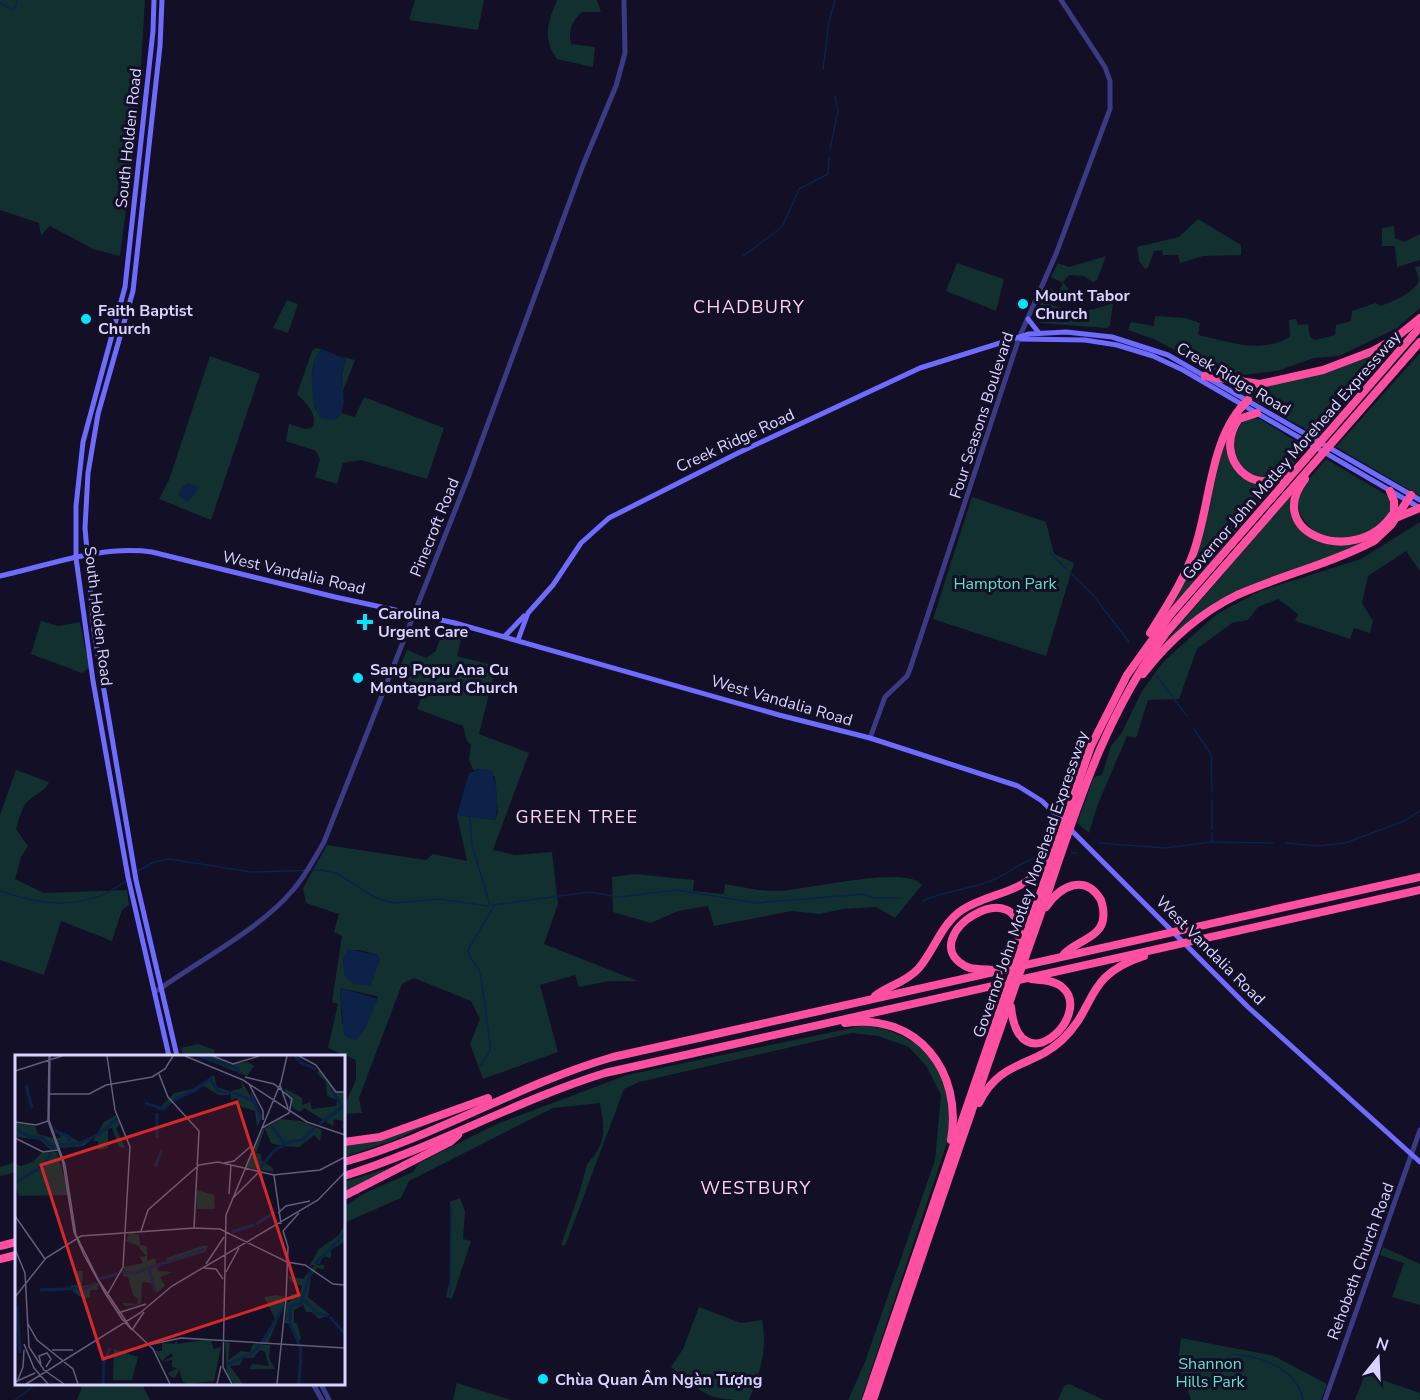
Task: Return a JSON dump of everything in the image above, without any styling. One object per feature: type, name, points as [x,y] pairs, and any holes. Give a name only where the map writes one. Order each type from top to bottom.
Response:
[{"type":"highway","points":[[1206,376],[1260,384],[1323,370],[1373,351],[1394,339],[1420,318]]},
{"type":"highway","name":"Governor John Motley Morehead Expressway","points":[[1022,954],[1038,921],[1101,723],[1136,661],[1170,615],[1420,327]]},
{"type":"highway","name":"Governor John Motley Morehead Expressway","points":[[1071,815],[1113,717],[1136,676],[1166,633],[1420,342]]},
{"type":"highway","points":[[1136,661],[1193,553],[1220,449],[1234,417],[1246,403]]},
{"type":"highway","points":[[1257,413],[1239,419],[1232,433],[1231,453],[1240,472],[1251,478],[1276,480],[1306,458]]},
{"type":"highway","points":[[1315,462],[1298,491],[1295,508],[1301,526],[1310,535],[1328,542],[1347,543],[1374,532],[1394,517],[1420,508]]},
{"type":"highway","points":[[1390,491],[1394,501],[1394,517]]},
{"type":"highway","points":[[1113,717],[1155,658],[1198,619],[1235,596],[1357,550],[1374,541],[1408,497]]},
{"type":"highway","name":"Governor John Motley Morehead Expressway","points":[[866,1400],[1010,991],[1058,842],[1064,834]]},
{"type":"highway","points":[[870,999],[910,977],[924,961],[947,924],[960,912],[1026,884],[1041,869],[1058,842]]},
{"type":"highway","points":[[345,1162],[405,1141],[521,1089],[613,1057],[1420,877]]},
{"type":"highway","points":[[1038,921],[1051,899],[1066,886],[1083,885],[1099,896],[1103,909],[1101,925],[1091,938],[1062,957]]},
{"type":"highway","points":[[345,1176],[400,1157],[550,1091],[605,1073],[1420,890]]},
{"type":"highway","points":[[996,971],[974,969],[958,961],[952,948],[952,937],[961,924],[986,909],[1001,909],[1014,917],[1020,927],[1022,954]]},
{"type":"highway","points":[[960,1146],[980,1101],[997,1077],[1009,1068],[1055,1045],[1073,1027],[1103,978],[1121,965],[1145,956],[1151,950]]},
{"type":"highway","points":[[1010,1002],[1013,1028],[1025,1040],[1034,1043],[1047,1041],[1066,1021],[1071,1006],[1069,996],[1062,986],[1026,978]]},
{"type":"highway","name":"Governor John Motley Morehead Expressway","points":[[873,1400],[1010,1002],[1010,991]]},
{"type":"highway","points":[[796,1029],[816,1029],[853,1022],[878,1023],[904,1031],[924,1045],[940,1065],[950,1088],[954,1113],[951,1154]]},
{"type":"highway","points":[[345,1142],[380,1137],[508,1091],[521,1089]]},
{"type":"highway","points":[[345,1195],[450,1142],[463,1130]]},
{"type":"highway","points":[[0,1246],[15,1242]]},
{"type":"highway","points":[[0,1259],[15,1256]]},
{"type":"main road","name":"South Holden Road","points":[[154,0],[153,31],[125,287],[83,442],[76,506],[76,558],[93,681],[124,856],[169,1055]]},
{"type":"main road","name":"South Holden Road","points":[[162,0],[160,46],[133,291],[93,442],[86,493],[85,556],[94,631],[136,880],[177,1055]]},
{"type":"main road","points":[[1028,319],[1039,333]]},
{"type":"main road","name":"Creek Ridge Road","points":[[518,640],[528,613],[553,585],[587,535],[609,518],[727,458],[920,368],[1039,333],[1080,332],[1132,341],[1168,355],[1206,376],[1257,413],[1408,497],[1420,508]]},
{"type":"main road","name":"Creek Ridge Road","points":[[1019,338],[1030,341],[1085,340],[1135,350],[1182,370],[1306,434],[1390,491],[1420,500]]},
{"type":"main road","name":"West Vandalia Road","points":[[0,576],[115,549],[152,552],[505,636],[779,715],[870,738],[998,777],[1042,801],[1248,1007],[1420,1162]]},
{"type":"main road","points":[[505,636],[528,613]]},
{"type":"street","name":"Pinecroft Road","points":[[153,993],[271,910],[288,895],[308,870],[324,842],[494,410],[583,165],[622,68],[626,40],[624,0]]},
{"type":"street","name":"Four Seasons Boulevard","points":[[870,738],[885,697],[907,676],[924,632],[1019,338],[1056,254],[1110,109],[1110,81],[1105,67],[1061,0]]},
{"type":"street","name":"Rehobeth Church Road","points":[[1325,1400],[1420,1130]]},
{"type":"street","points":[[315,1385],[322,1400]]},
{"type":"street","points":[[322,1385],[329,1400]]},
{"type":"green space","points":[[0,0],[145,0],[138,115],[120,256],[93,249],[50,226],[41,235],[39,223],[0,210]]},
{"type":"green space","points":[[415,0],[484,0],[478,30],[409,20]]},
{"type":"green space","points":[[557,0],[597,0],[601,12],[582,12],[573,23],[570,35],[571,44],[595,47],[593,67],[557,59],[552,51],[548,30]]},
{"type":"green space","points":[[1198,219],[1241,245],[1241,255],[1203,256],[1180,263],[1178,255],[1163,255],[1162,250],[1154,251],[1148,268],[1145,269],[1139,261],[1137,247],[1179,237]]},
{"type":"green space","points":[[1394,226],[1395,238],[1404,242],[1420,234],[1420,260],[1397,267],[1395,246],[1382,246],[1382,228]]},
{"type":"green space","points":[[1106,256],[1097,280],[1093,282],[1083,276],[1069,275],[1063,282],[1069,290],[1065,303],[1046,293],[1047,287],[1059,292],[1063,283],[1051,277],[1058,263],[1069,267]]},
{"type":"green space","points":[[957,263],[1004,279],[996,311],[946,291]]},
{"type":"green space","points":[[1420,266],[1420,308],[1397,328],[1339,356],[1314,358],[1277,371],[1234,376],[1213,371],[1156,340],[1128,330],[1131,322],[1154,326],[1155,316],[1186,318],[1200,323],[1198,335],[1256,346],[1267,345],[1290,337],[1289,320],[1296,319],[1298,325],[1308,324],[1310,337],[1315,340],[1335,335],[1336,325],[1351,321],[1352,311],[1376,303],[1380,306],[1407,293],[1419,281],[1415,267]]},
{"type":"green space","points":[[287,300],[298,304],[288,333],[273,328]]},
{"type":"green space","points":[[1041,303],[1078,310],[1095,309],[1113,303],[1110,325],[1107,328],[1040,323],[1034,316]]},
{"type":"green space","points":[[1399,338],[1402,340],[1318,436],[1228,386],[1254,386],[1336,368]]},
{"type":"green space","points":[[316,348],[322,349],[314,362],[313,370],[312,386],[315,409],[339,416],[341,413],[355,417],[364,397],[444,428],[427,479],[361,460],[343,463],[337,484],[315,477],[320,459],[316,451],[286,441],[289,424],[305,429],[313,427],[314,417],[308,405],[297,394],[312,351]]},
{"type":"green space","points":[[1420,353],[1420,496],[1336,447]]},
{"type":"green space","points":[[210,356],[260,374],[211,520],[159,499],[169,480]]},
{"type":"green space","points":[[343,357],[355,360],[343,391],[342,375],[346,359]]},
{"type":"green space","points":[[1249,417],[1260,419],[1307,448],[1281,475],[1264,480],[1253,477],[1244,470],[1238,460],[1234,449],[1235,437],[1240,426]]},
{"type":"green space","points":[[1232,427],[1231,454],[1236,470],[1249,481],[1261,484],[1277,483],[1171,609],[1169,607],[1198,546],[1222,453]]},
{"type":"green space","points":[[1326,459],[1390,497],[1391,512],[1376,526],[1361,534],[1323,539],[1302,518],[1298,500],[1301,491]]},
{"type":"green space","points":[[1294,491],[1302,531],[1321,543],[1331,545],[1351,543],[1382,531],[1358,547],[1256,584],[1165,642]]},
{"type":"green space","name":"Hampton Park","points":[[972,497],[1046,522],[1054,554],[1074,563],[1046,656],[933,619]]},
{"type":"green space","points":[[1420,522],[1420,571],[1406,551],[1368,576],[1362,603],[1373,621],[1370,633],[1354,628],[1350,639],[1295,621],[1298,614],[1278,599],[1258,607],[1248,620],[1232,623],[1197,649],[1179,699],[1148,700],[1136,738],[1127,736],[1098,804],[1089,833],[1077,823],[1094,777],[1102,775],[1111,746],[1121,734],[1142,691],[1163,662],[1217,614],[1260,591],[1361,559]]},
{"type":"green space","points":[[41,621],[58,626],[80,622],[89,668],[82,673],[31,654]]},
{"type":"green space","points":[[444,626],[463,631],[457,656],[496,666],[479,734],[529,753],[493,850],[515,855],[552,852],[558,904],[544,944],[638,981],[610,981],[579,987],[575,975],[540,985],[558,1052],[483,1079],[470,1044],[480,1019],[471,1001],[414,978],[402,984],[359,1098],[362,1113],[345,1114],[345,1105],[356,1080],[356,1060],[328,1048],[338,1004],[332,1002],[342,936],[334,932],[339,914],[306,903],[303,888],[327,845],[426,860],[433,854],[467,861],[457,815],[495,820],[498,813],[495,777],[481,769],[473,770],[469,759],[471,745],[467,741],[463,726],[417,709],[425,687],[396,675],[407,650],[426,658],[436,651]],"holes":[[[348,950],[360,950],[378,955],[345,977],[343,959]],[[340,988],[377,996],[378,999],[342,1024]]]},
{"type":"green space","points":[[16,770],[49,782],[42,791],[28,801],[20,814],[16,829],[28,846],[21,857],[15,879],[44,893],[127,890],[129,905],[122,910],[112,941],[61,921],[44,975],[0,960],[0,815]]},
{"type":"green space","points":[[635,874],[694,880],[693,891],[724,894],[725,884],[776,891],[854,880],[897,877],[913,879],[922,885],[895,918],[876,907],[843,909],[819,914],[792,911],[714,926],[708,906],[678,911],[651,923],[613,912],[612,877]]},
{"type":"green space","points":[[866,1025],[906,1038],[927,1053],[936,1064],[948,1090],[951,1131],[861,1400],[848,1400],[865,1362],[935,1160],[941,1095],[927,1067],[909,1047],[878,1036],[852,1033],[639,1082],[624,1089],[565,1246],[561,1245],[587,1166],[602,1141],[600,1103],[553,1108],[409,1181],[401,1198],[345,1223],[345,1206],[363,1194],[413,1172],[419,1163],[499,1123],[627,1075]]},
{"type":"green space","points":[[198,1044],[215,1050],[212,1055],[183,1055],[181,1048]]},
{"type":"green space","points":[[436,1121],[397,1139],[345,1157],[345,1144]]},
{"type":"green space","points":[[15,1162],[15,1172],[0,1176],[0,1167]]},
{"type":"green space","points":[[398,1165],[345,1192],[345,1182]]},
{"type":"green space","points":[[460,1198],[465,1211],[463,1239],[471,1241],[452,1299],[446,1297],[450,1279],[450,1202]]},
{"type":"green space","points":[[1383,1247],[1420,1264],[1420,1305],[1392,1297],[1404,1263],[1380,1255]]},
{"type":"green space","points":[[699,1307],[741,1323],[762,1320],[764,1341],[762,1361],[749,1400],[723,1399],[706,1394],[671,1367],[683,1349]]},
{"type":"green space","name":"Shannon Hills Park","points":[[1181,1338],[1274,1356],[1327,1385],[1321,1400],[1191,1400],[1178,1363]]},
{"type":"green space","points":[[1365,1374],[1420,1393],[1420,1400],[1355,1400]]},
{"type":"green space","points":[[457,1383],[511,1400],[453,1400]]},
{"type":"green space","points":[[1069,1384],[1104,1400],[1058,1400],[1064,1386]]},
{"type":"green space","points":[[83,1385],[142,1385],[150,1400],[77,1400]]},
{"type":"water","points":[[322,349],[346,359],[342,373],[344,404],[340,415],[335,420],[322,419],[313,395],[312,373],[317,355]]},
{"type":"water","points":[[188,483],[196,485],[198,490],[187,502],[178,495],[183,486]]},
{"type":"water","points":[[481,769],[491,770],[493,775],[497,802],[495,820],[457,815],[469,773]]},
{"type":"water","points":[[348,949],[378,955],[380,959],[371,986],[354,984],[345,977],[343,959]]},
{"type":"water","points":[[340,988],[378,999],[365,1029],[356,1040],[344,1034]]},
{"type":"waterway","points":[[0,3],[12,10],[16,7],[17,0]]},
{"type":"waterway","points":[[823,70],[829,21],[835,0]]},
{"type":"waterway","points":[[830,149],[838,111],[835,96]]},
{"type":"waterway","points":[[743,256],[782,227],[799,189],[828,174],[829,158]]},
{"type":"waterway","points":[[1050,553],[1093,595],[1129,642]]},
{"type":"waterway","points":[[1156,675],[1187,716]]},
{"type":"waterway","points":[[1194,729],[1211,754],[1212,792]]},
{"type":"waterway","points":[[1212,800],[1212,829]]},
{"type":"waterway","points":[[1286,843],[1318,846],[1345,843],[1404,821],[1420,811]]},
{"type":"waterway","points":[[470,817],[472,845],[490,905]]},
{"type":"waterway","points":[[1212,833],[1212,841]]},
{"type":"waterway","points":[[1099,843],[1164,848],[1212,842],[1273,843]]},
{"type":"waterway","points":[[1071,853],[1078,853]]},
{"type":"waterway","points":[[923,901],[990,881],[1040,856]]},
{"type":"waterway","points":[[136,872],[154,862],[169,859],[251,872],[322,870],[338,874],[376,898],[393,903],[440,899],[487,906],[589,892],[620,897],[676,890],[757,903],[864,894],[874,898],[902,898]]},
{"type":"waterway","points":[[0,891],[33,900],[64,903],[96,897],[126,881]]},
{"type":"waterway","points":[[480,1066],[490,1050],[489,1037],[479,970],[468,950],[494,906]]},
{"type":"waterway","points":[[450,1296],[451,1207]]},
{"type":"waterway","points":[[1231,1354],[1253,1357],[1275,1365],[1293,1379],[1300,1389],[1303,1400]]},
{"type":"waterway","points":[[15,1400],[35,1385]]},
{"type":"place","name":"Mount Tabor Church","points":[[1023,304]]},
{"type":"place","name":"Faith Baptist Church","points":[[86,319]]},
{"type":"place","name":"Carolina Urgent Care","points":[[365,622]]},
{"type":"place","name":"Sang Popu Ana Cu Montagnard Church","points":[[358,678]]},
{"type":"place","name":"Chùa Quan Âm Ngàn Tượng","points":[[543,1379]]},
{"type":"district","name":"CHADBURY","points":[[749,307]]},
{"type":"district","name":"GREEN TREE","points":[[577,817]]},
{"type":"district","name":"WESTBURY","points":[[756,1188]]}]
